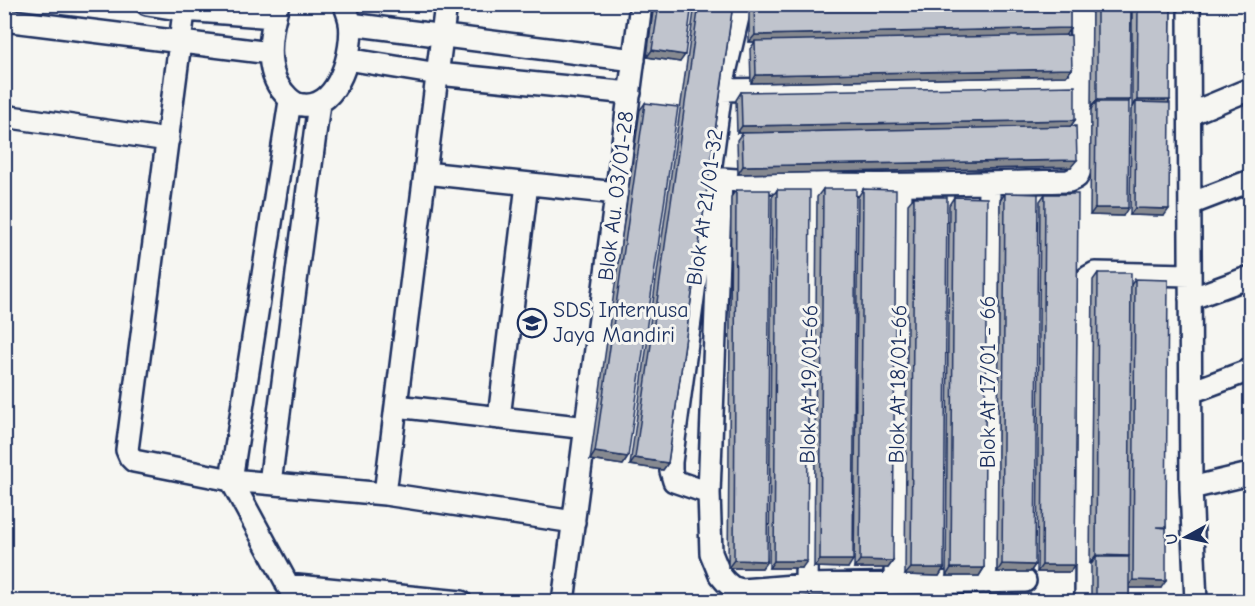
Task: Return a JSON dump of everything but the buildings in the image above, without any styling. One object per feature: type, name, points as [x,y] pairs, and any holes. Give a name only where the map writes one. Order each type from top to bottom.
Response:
[{"type":"street","points":[[147,4],[276,11],[270,53],[276,84],[290,101],[303,105],[319,103],[330,95],[340,79],[347,59],[348,14],[443,36],[634,60]]},
{"type":"street","points":[[385,494],[447,4]]},
{"type":"street","name":"Blok Au. 03/01-28","points":[[563,602],[641,4]]},
{"type":"street","name":"Blok At 21/01-32","points":[[709,493],[678,483],[670,471],[715,178],[721,90],[741,4]]},
{"type":"street","points":[[1025,581],[806,585],[741,590],[730,594],[711,553],[709,493],[715,178],[901,185],[1069,181],[1077,177],[1080,170],[1081,4]]},
{"type":"street","points":[[185,7],[127,450],[129,457],[134,461],[231,480],[385,494],[574,522]]},
{"type":"street","points":[[1195,7],[1190,114],[1190,300],[1191,488],[1196,602]]},
{"type":"street","points":[[4,20],[270,53]]},
{"type":"street","points":[[347,59],[438,74],[630,93]]},
{"type":"street","points":[[721,90],[1081,85]]},
{"type":"street","points":[[1190,114],[1251,89]]},
{"type":"street","points":[[290,101],[231,480],[292,593],[461,602]]},
{"type":"street","points":[[270,483],[319,103]]},
{"type":"street","points":[[4,116],[168,140]]},
{"type":"street","points":[[425,173],[617,193]]},
{"type":"street","points":[[1190,204],[1251,181]]},
{"type":"street","name":"Blok At 19/01-66","points":[[806,585],[811,183]]},
{"type":"street","name":"Blok At 17/01 - 66","points":[[986,582],[989,183]]},
{"type":"street","points":[[499,418],[527,184]]},
{"type":"street","name":"Blok At 18/01-66","points":[[895,583],[901,185]]},
{"type":"street","points":[[1086,602],[1088,277],[1095,273],[1190,275]]},
{"type":"street","points":[[1190,300],[1251,277]]},
{"type":"street","points":[[1191,392],[1251,370]]},
{"type":"street","points":[[396,406],[587,428]]},
{"type":"street","points":[[1191,488],[1251,474]]},
{"type":"place","name":"SDS Internusa Jaya Mandiri","points":[[532,323]]}]
